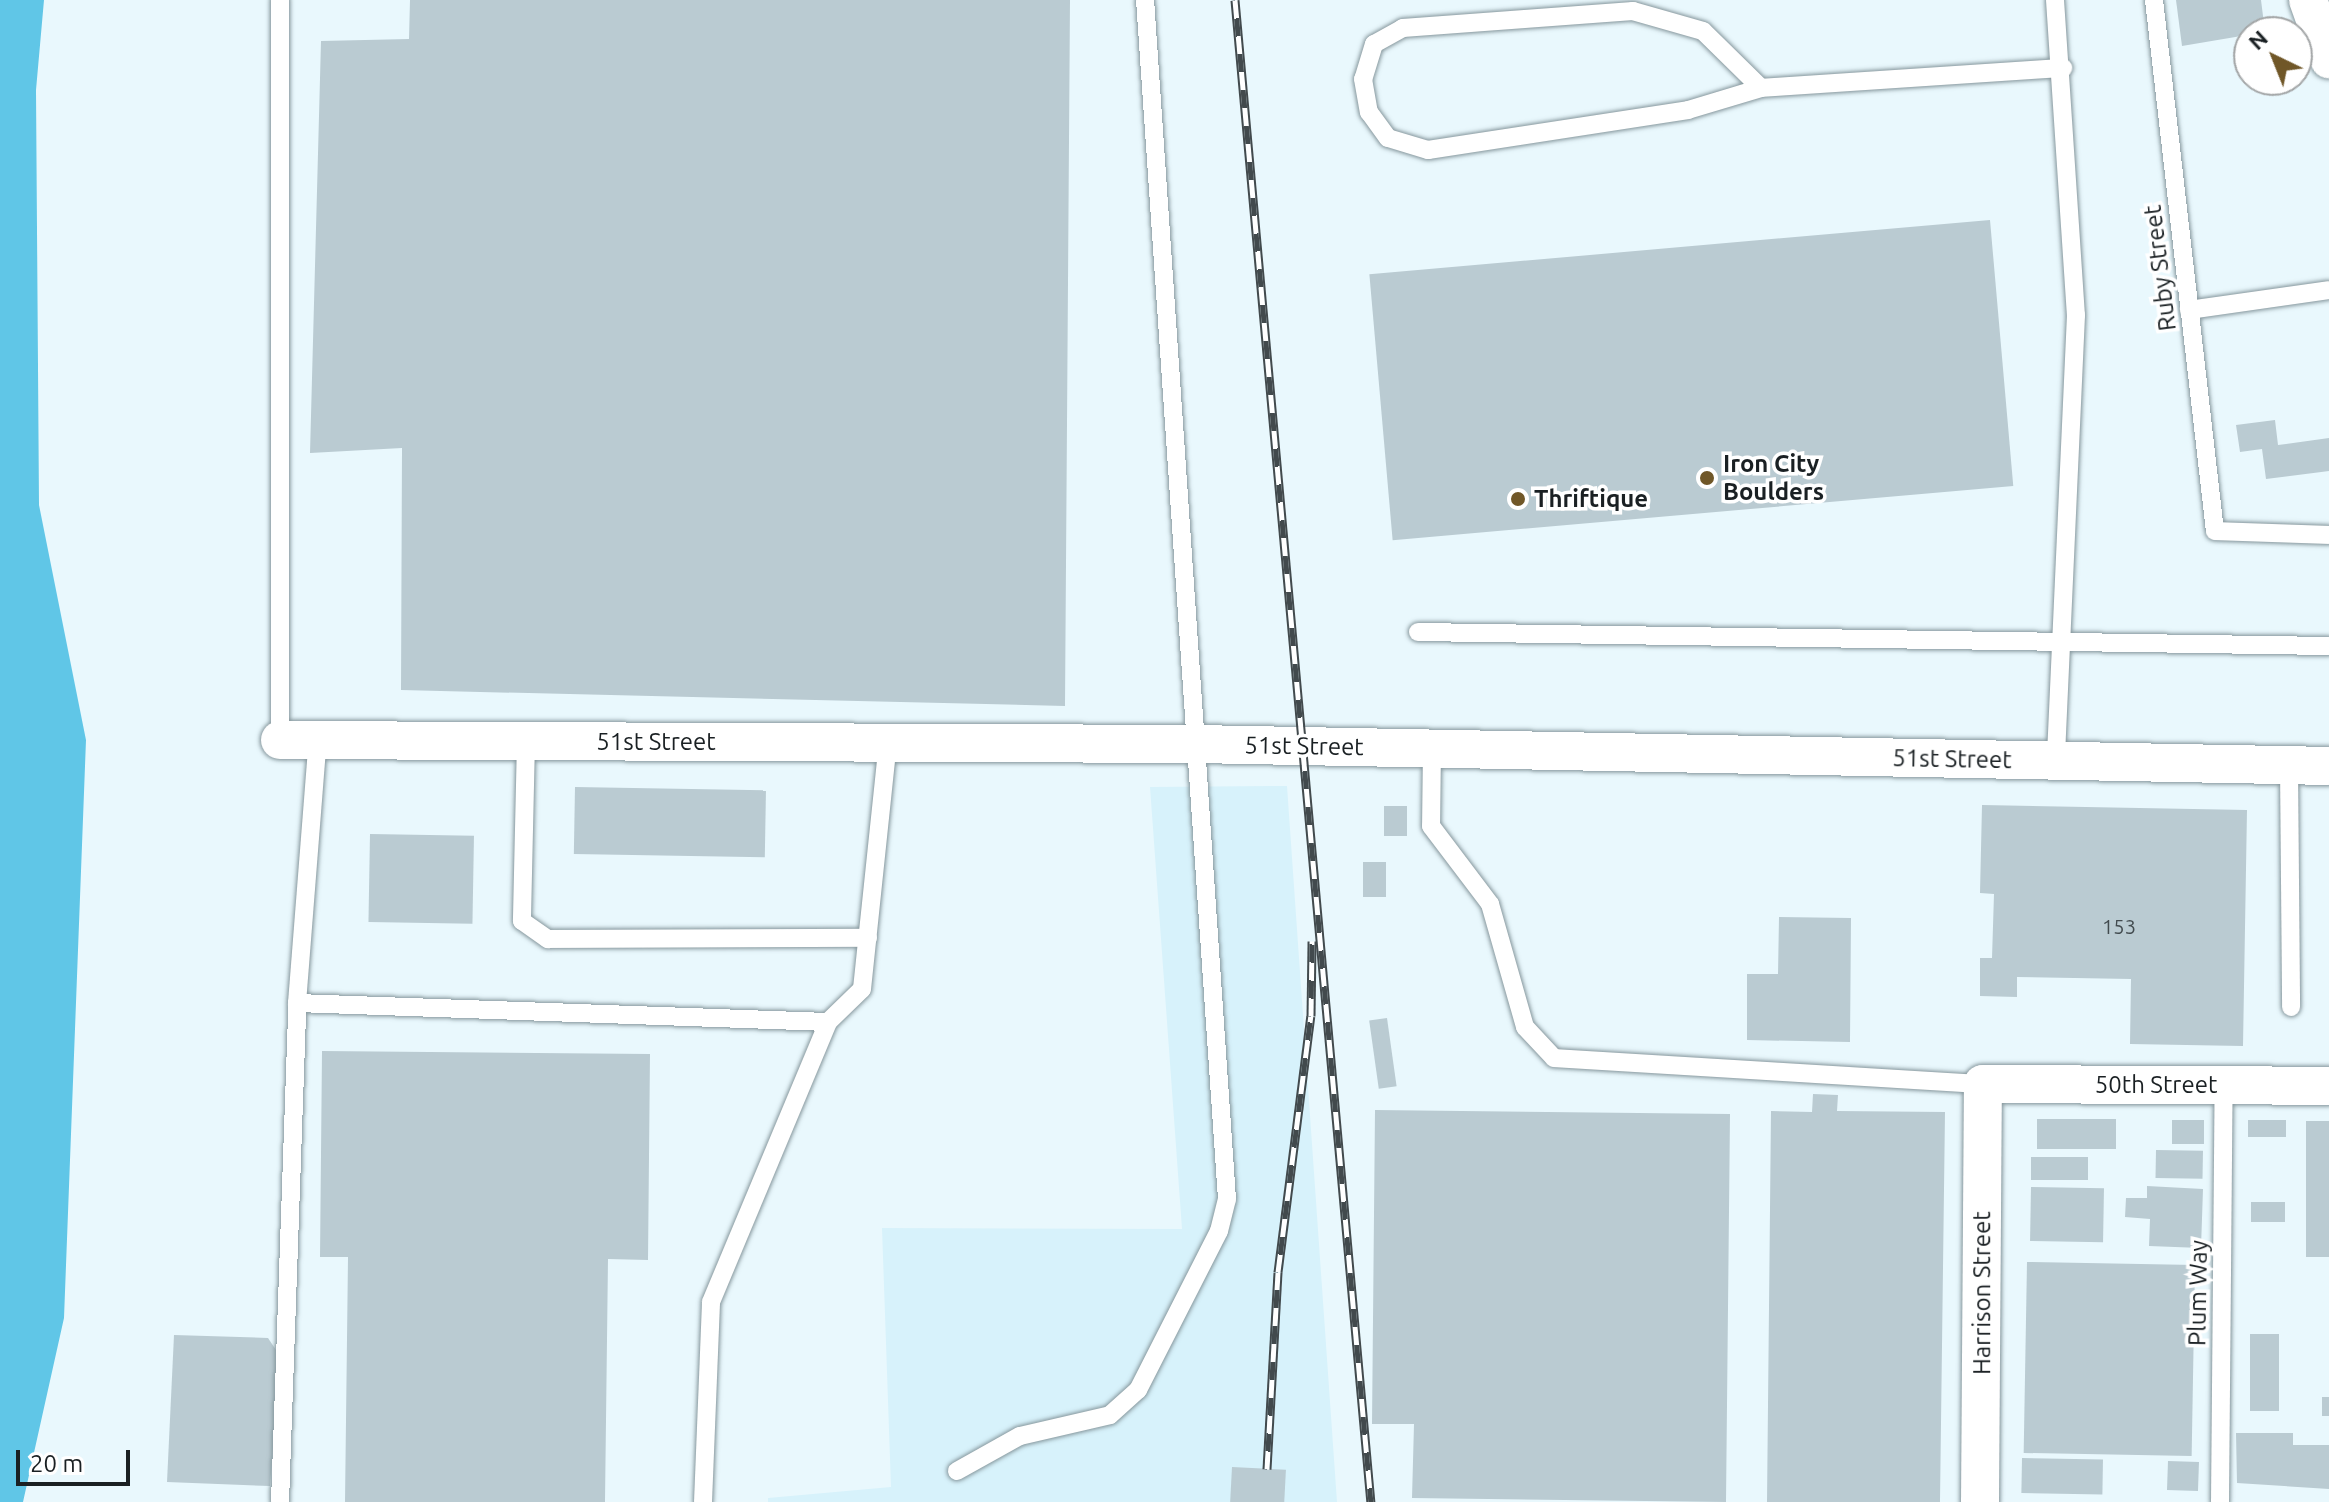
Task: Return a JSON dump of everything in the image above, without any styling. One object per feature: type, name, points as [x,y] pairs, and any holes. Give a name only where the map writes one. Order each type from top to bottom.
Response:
[{"type":"street","points":[[2308,0],[2329,59]]},
{"type":"street","name":"51st Street","points":[[280,740],[1196,744],[2329,766]]},
{"type":"street","name":"50th Street","points":[[1983,1084],[2329,1086]]},
{"type":"street","name":"Harrison Street","points":[[1980,1502],[1983,1084]]},
{"type":"lane","points":[[280,0],[280,740]]},
{"type":"lane","points":[[957,1471],[1020,1436],[1110,1415],[1138,1390],[1219,1231],[1227,1199],[1145,0]]},
{"type":"lane","points":[[2055,0],[2063,68],[2076,315],[2058,642],[2056,761]]},
{"type":"lane","name":"Ruby Street","points":[[2154,0],[2215,531],[2329,535]]},
{"type":"lane","points":[[1761,88],[1703,31],[1633,11],[1403,28],[1374,44],[1363,79],[1369,112],[1388,138],[1428,150],[1688,110],[1761,88],[2063,68]]},
{"type":"lane","points":[[2189,310],[2329,290]]},
{"type":"lane","points":[[1418,632],[2329,646]]},
{"type":"lane","points":[[280,1502],[297,1003],[318,739]]},
{"type":"lane","points":[[526,741],[522,921],[548,939],[868,938]]},
{"type":"lane","points":[[703,1502],[711,1302],[828,1022],[862,989],[888,743]]},
{"type":"lane","points":[[1432,748],[1431,826],[1490,904],[1525,1027],[1554,1058],[1983,1084]]},
{"type":"lane","points":[[2289,766],[2291,1007]]},
{"type":"lane","points":[[297,1003],[828,1022]]},
{"type":"lane","name":"Plum Way","points":[[2220,1502],[2224,1085]]},
{"type":"shaded area","points":[[1287,786],[1337,1502],[768,1502],[768,1498],[891,1487],[882,1228],[1182,1229],[1150,787]]},
{"type":"water","points":[[0,0],[44,0],[36,90],[39,505],[86,740],[64,1318],[23,1502],[0,1502]]},
{"type":"building","points":[[410,0],[1070,0],[1065,706],[401,690],[402,448],[310,453],[321,41],[409,39]]},
{"type":"building","points":[[2176,0],[2261,0],[2263,16],[2233,16],[2233,37],[2182,46]]},
{"type":"building","points":[[1990,220],[2013,486],[1393,540],[1369,274]]},
{"type":"building","points":[[2275,420],[2278,445],[2329,438],[2329,471],[2266,479],[2262,449],[2240,452],[2236,425]]},
{"type":"building","points":[[575,787],[766,790],[765,857],[574,854]]},
{"type":"building","points":[[1982,805],[2247,810],[2243,1046],[2130,1044],[2131,979],[2017,977],[2017,997],[1980,996],[1980,958],[1992,958],[1994,894],[1980,893]]},
{"type":"building","points":[[1384,806],[1407,806],[1407,836],[1384,836]]},
{"type":"building","points":[[370,834],[474,836],[472,924],[368,922]]},
{"type":"building","points":[[1363,862],[1386,862],[1386,897],[1363,897]]},
{"type":"building","points":[[1779,917],[1851,918],[1850,1042],[1747,1040],[1747,974],[1778,974]]},
{"type":"building","points":[[1387,1018],[1397,1086],[1379,1089],[1369,1021]]},
{"type":"building","points":[[322,1051],[650,1054],[648,1260],[608,1259],[605,1502],[345,1502],[348,1257],[320,1257]]},
{"type":"building","points":[[1813,1094],[1838,1095],[1837,1111],[1945,1112],[1940,1502],[1767,1502],[1771,1111],[1812,1112]]},
{"type":"building","points":[[1375,1110],[1730,1114],[1726,1502],[1412,1498],[1414,1424],[1372,1424]]},
{"type":"building","points":[[2037,1119],[2116,1119],[2116,1149],[2037,1149]]},
{"type":"building","points":[[2172,1120],[2204,1120],[2204,1144],[2172,1144]]},
{"type":"building","points":[[2248,1120],[2286,1120],[2286,1137],[2248,1137]]},
{"type":"building","points":[[2306,1121],[2329,1121],[2329,1257],[2306,1257]]},
{"type":"building","points":[[2156,1150],[2203,1151],[2203,1179],[2156,1178]]},
{"type":"building","points":[[2031,1157],[2088,1157],[2088,1180],[2031,1180]]},
{"type":"building","points":[[2147,1186],[2203,1189],[2201,1248],[2149,1246],[2150,1219],[2125,1217],[2126,1198],[2147,1198]]},
{"type":"building","points":[[2031,1187],[2104,1188],[2103,1242],[2030,1241]]},
{"type":"building","points":[[2251,1202],[2285,1202],[2285,1222],[2251,1222]]},
{"type":"building","points":[[2027,1262],[2195,1265],[2192,1456],[2024,1453]]},
{"type":"building","points":[[2250,1334],[2279,1334],[2279,1411],[2250,1411]]},
{"type":"building","points":[[174,1335],[268,1338],[280,1356],[270,1486],[167,1482]]},
{"type":"building","points":[[2322,1397],[2329,1397],[2329,1416],[2322,1416]]},
{"type":"building","points":[[2236,1433],[2293,1433],[2293,1445],[2329,1445],[2329,1489],[2237,1483]]},
{"type":"building","points":[[2022,1458],[2103,1459],[2102,1494],[2021,1493]]},
{"type":"building","points":[[2168,1461],[2199,1462],[2198,1491],[2167,1490]]},
{"type":"building","points":[[1232,1467],[1286,1470],[1284,1502],[1230,1502]]},
{"type":"railway","points":[[1235,0],[1371,1502]]},
{"type":"railway","points":[[1267,1469],[1278,1272],[1311,1016],[1312,941]]},
{"type":"place","name":"Iron City Boulders","points":[[1707,478]]},
{"type":"place","name":"Thriftique","points":[[1518,499]]}]
